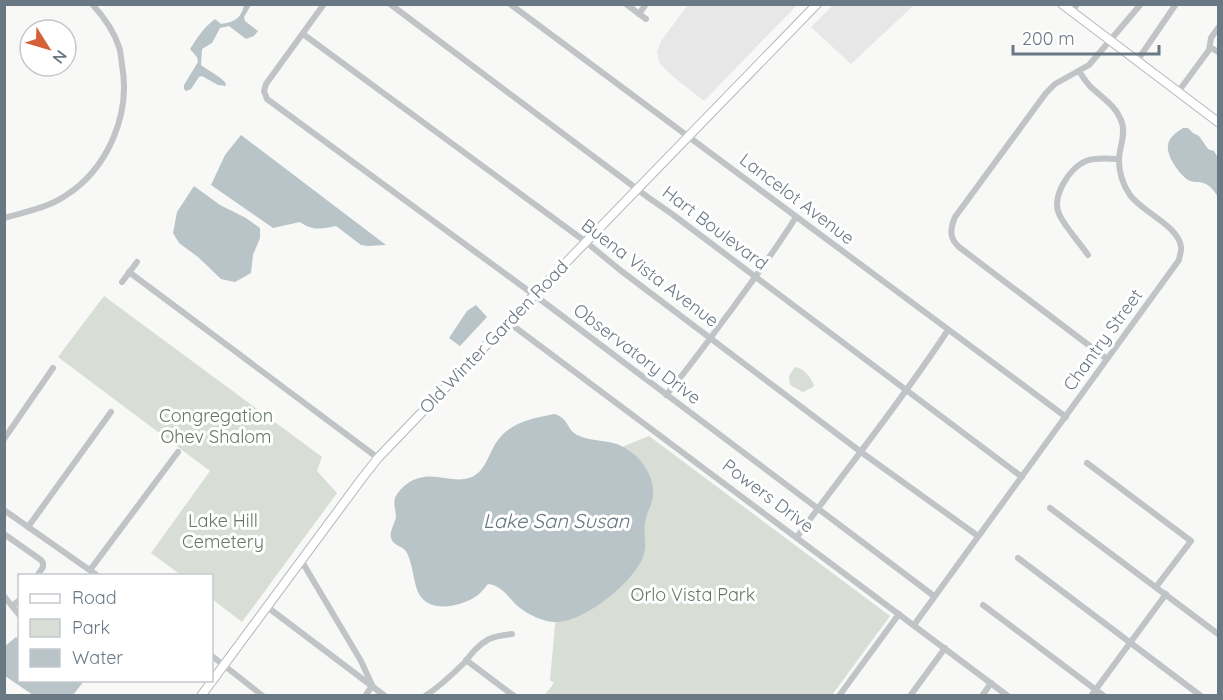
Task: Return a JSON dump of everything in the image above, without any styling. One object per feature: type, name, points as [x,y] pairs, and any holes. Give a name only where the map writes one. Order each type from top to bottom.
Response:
[{"type":"main road","name":"Old Winter Garden Road","points":[[213,679],[378,458],[817,4]]},
{"type":"main road","points":[[1062,4],[1218,122]]},
{"type":"main road","name":"Old Winter Garden Road","points":[[201,696],[211,682]]},
{"type":"street","points":[[4,218],[39,208],[64,197],[85,181],[96,168],[114,137],[120,117],[124,76],[119,47],[103,16],[92,4]]},
{"type":"street","points":[[303,34],[324,4]]},
{"type":"street","name":"Hart Boulevard","points":[[390,4],[1022,477]]},
{"type":"street","name":"Lancelot Avenue","points":[[510,4],[1066,417]]},
{"type":"street","points":[[626,4],[646,19]]},
{"type":"street","points":[[639,14],[646,4]]},
{"type":"street","points":[[1072,12],[1077,4]]},
{"type":"street","points":[[1107,359],[954,243],[951,228],[955,217],[1046,93],[1055,84],[1089,65],[1141,4]]},
{"type":"street","points":[[1137,61],[1176,4]]},
{"type":"street","points":[[1178,92],[1210,47],[1211,38],[1218,28]]},
{"type":"street","name":"Observatory Drive","points":[[303,34],[266,84],[264,94],[270,101],[534,295],[934,596]]},
{"type":"street","name":"Buena Vista Avenue","points":[[303,34],[586,242],[861,452],[978,536]]},
{"type":"street","points":[[1210,47],[1218,52]]},
{"type":"street","name":"Chantry Street","points":[[914,625],[1179,260],[1181,247],[1174,231],[1136,202],[1122,179],[1119,159],[1124,133],[1117,110],[1090,87],[1079,71]]},
{"type":"street","points":[[1089,255],[1059,215],[1057,200],[1059,191],[1074,169],[1084,162],[1093,159],[1119,159]]},
{"type":"street","points":[[666,395],[711,338],[796,217]]},
{"type":"street","points":[[122,282],[137,262]]},
{"type":"street","points":[[129,272],[378,458]]},
{"type":"street","name":"Powers Drive","points":[[508,322],[1008,696]]},
{"type":"street","points":[[797,537],[948,330]]},
{"type":"street","points":[[4,439],[53,368]]},
{"type":"street","points":[[28,527],[111,412]]},
{"type":"street","points":[[90,570],[178,453]]},
{"type":"street","points":[[1087,463],[1191,541],[1156,587]]},
{"type":"street","points":[[1050,508],[1218,634]]},
{"type":"street","points":[[4,510],[95,574]]},
{"type":"street","points":[[4,534],[43,562],[43,567],[38,574]]},
{"type":"street","points":[[1018,558],[1201,696]]},
{"type":"street","points":[[300,560],[360,661],[372,686]]},
{"type":"street","points":[[1094,692],[1166,594]]},
{"type":"street","points":[[4,596],[18,614]]},
{"type":"street","points":[[12,606],[18,602]]},
{"type":"street","points":[[984,605],[1094,692],[1104,696]]},
{"type":"street","points":[[266,606],[385,696]]},
{"type":"street","points":[[839,696],[899,614]]},
{"type":"street","points":[[424,696],[450,676],[481,644],[498,636],[512,634]]},
{"type":"street","points":[[910,696],[945,648]]},
{"type":"street","points":[[213,657],[263,696]]},
{"type":"street","points":[[466,660],[514,696]]},
{"type":"street","points":[[351,670],[360,661]]},
{"type":"street","points":[[982,696],[991,683]]},
{"type":"street","points":[[365,696],[372,686]]},
{"type":"shaded area","points":[[688,5],[797,5],[704,101],[670,74],[659,62],[657,52],[661,41]]},
{"type":"shaded area","points":[[833,5],[914,5],[851,64],[811,27]]},
{"type":"green space","name":"Congregation Ohev Shalom","points":[[104,296],[322,457],[317,471],[337,493],[242,622],[213,600],[213,574],[180,574],[151,553],[210,471],[58,357]]},
{"type":"green space","points":[[795,367],[806,373],[813,387],[803,392],[790,385],[789,376]]},
{"type":"green space","name":"Orlo Vista Park","points":[[649,436],[890,616],[832,695],[544,696],[554,683],[550,680],[559,582],[602,455]]},
{"type":"water","points":[[244,5],[251,5],[244,17],[245,21],[258,31],[254,36],[246,39],[229,26],[220,28],[212,43],[202,49],[201,65],[225,82],[226,86],[218,85],[202,76],[191,89],[186,91],[184,85],[198,62],[190,49],[195,41],[215,19],[221,24],[236,19],[241,14]]},
{"type":"water","points":[[1183,128],[1188,128],[1199,136],[1218,158],[1218,197],[1206,184],[1186,178],[1171,160],[1168,150],[1169,142]]},
{"type":"water","points":[[241,135],[386,245],[361,245],[336,226],[317,228],[300,222],[273,228],[211,185],[225,155]]},
{"type":"water","points":[[194,186],[220,205],[260,228],[260,238],[253,255],[251,273],[235,282],[221,279],[179,243],[173,233],[177,212]]},
{"type":"water","points":[[476,305],[487,317],[460,346],[449,338],[467,311]]},
{"type":"water","name":"Lake San Susan","points":[[554,414],[562,418],[577,435],[626,448],[646,468],[651,478],[653,495],[645,523],[645,550],[639,565],[608,598],[582,615],[558,622],[543,620],[528,613],[502,590],[488,584],[477,596],[453,606],[436,606],[423,599],[418,592],[407,553],[391,538],[391,530],[396,517],[394,503],[397,494],[403,487],[421,477],[464,479],[472,477],[481,470],[495,444],[509,429],[523,422]]},
{"type":"water","points":[[16,637],[18,639],[18,682],[83,682],[73,695],[33,695],[5,676],[5,646]]},
{"type":"park label","name":"Lake Hill Cemetery","points":[[223,531]]}]
